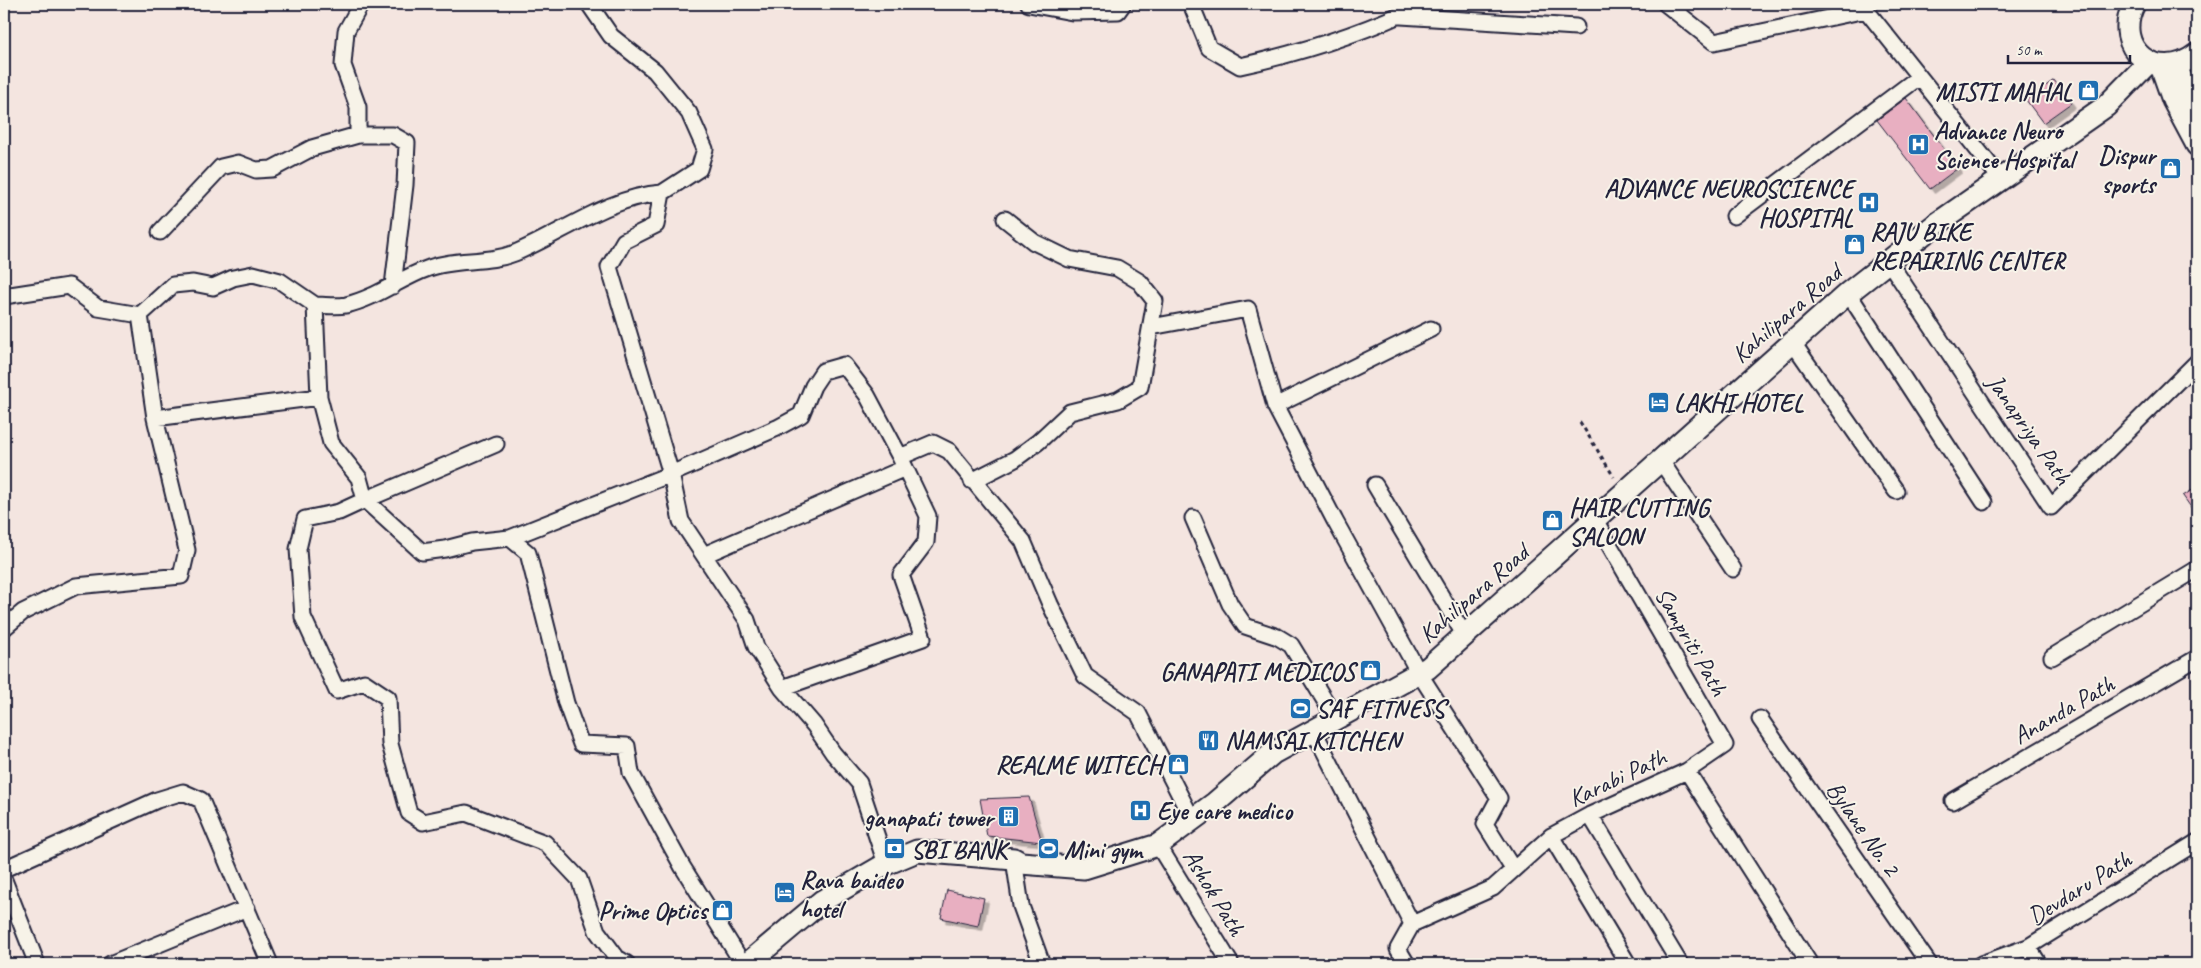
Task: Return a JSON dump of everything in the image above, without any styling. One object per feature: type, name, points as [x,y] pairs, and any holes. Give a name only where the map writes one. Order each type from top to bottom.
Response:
[{"type":"main road","points":[[2130,6],[2127,28],[2130,42],[2138,54],[2162,65],[2197,109]]},
{"type":"main road","name":"Kahilipara Road","points":[[747,964],[822,901],[886,864],[917,851],[1014,859],[1021,862],[1084,868],[1158,844],[1274,753],[1428,668],[1848,293],[1935,225],[2162,65],[2188,62],[2197,54]]},
{"type":"main road","points":[[2162,65],[2173,100],[2197,145]]},
{"type":"street","points":[[358,135],[358,107],[343,65],[346,31],[361,4]]},
{"type":"street","points":[[140,315],[173,285],[193,284],[213,287],[233,278],[253,274],[280,282],[315,305],[344,306],[378,294],[428,268],[447,264],[475,262],[514,254],[598,210],[652,194],[662,193],[699,169],[705,149],[689,113],[655,71],[611,36],[589,4]]},
{"type":"street","points":[[1029,4],[1072,12],[1118,12],[1123,4]]},
{"type":"street","points":[[1190,4],[1209,48],[1240,66],[1294,54],[1381,25],[1423,4]]},
{"type":"street","points":[[1666,4],[1714,42],[1866,10],[2001,179]]},
{"type":"street","points":[[1399,16],[1576,27]]},
{"type":"street","points":[[1734,216],[1919,77]]},
{"type":"street","points":[[160,232],[221,167],[238,163],[256,170],[272,169],[312,148],[358,135],[393,135],[407,143],[393,286]]},
{"type":"street","points":[[662,193],[656,225],[624,241],[608,267],[672,474],[682,521],[747,620],[756,647],[782,688],[814,725],[833,753],[859,783],[886,864]]},
{"type":"street","points":[[972,481],[1015,459],[1038,442],[1070,412],[1118,400],[1140,387],[1155,301],[1140,282],[1117,268],[1069,259],[1034,242],[1006,219]]},
{"type":"street","name":"Janapriya Path","points":[[1889,262],[2051,507],[2197,362]]},
{"type":"street","points":[[4,296],[69,286],[98,308],[140,315]]},
{"type":"street","points":[[1848,293],[1984,502]]},
{"type":"street","points":[[315,305],[319,397],[331,443],[359,478],[365,500],[422,552],[445,550],[472,542],[510,538],[672,474],[777,428],[801,415],[813,386],[823,371],[844,365],[867,395],[903,463],[928,516],[926,542],[901,575],[923,638],[782,688]]},
{"type":"street","points":[[1151,327],[1248,309],[1275,406],[1335,521],[1419,673],[1499,798],[1485,824],[1513,869]]},
{"type":"street","points":[[4,628],[23,612],[76,586],[181,576],[187,550],[155,418],[140,315]]},
{"type":"street","points":[[1275,406],[1431,329]]},
{"type":"street","points":[[1793,342],[1896,491]]},
{"type":"street","points":[[155,418],[319,397]]},
{"type":"street","points":[[704,556],[903,463],[933,442],[949,451],[1023,541],[1050,604],[1085,676],[1138,712],[1192,819]]},
{"type":"street","points":[[496,444],[339,512],[305,519],[298,550],[303,617],[336,691],[364,682],[388,698],[390,744],[409,813],[423,822],[466,813],[545,843],[579,879],[597,931],[617,958],[627,964]]},
{"type":"street","points":[[1661,461],[1733,569]]},
{"type":"street","points":[[1374,486],[1465,636]]},
{"type":"street","points":[[1193,518],[1230,604],[1245,626],[1278,637],[1291,645],[1336,719]]},
{"type":"street","name":"Sampriti Path","points":[[1596,520],[1725,745],[1687,771]]},
{"type":"street","points":[[510,538],[528,552],[566,703],[581,744],[627,746],[631,773],[682,866],[743,964]]},
{"type":"street","points":[[2052,658],[2197,569]]},
{"type":"street","name":"Ananda Path","points":[[1953,800],[2197,658]]},
{"type":"street","name":"Bylane No. 2","points":[[1760,719],[1929,964]]},
{"type":"street","points":[[1314,732],[1412,924]]},
{"type":"street","name":"Karabi Path","points":[[1628,964],[1551,836],[1590,815],[1687,771],[1810,964]]},
{"type":"street","points":[[4,869],[157,800],[183,792],[201,800],[270,964]]},
{"type":"street","points":[[1590,815],[1680,964]]},
{"type":"street","points":[[1407,964],[1398,949],[1412,924],[1492,888],[1551,836]]},
{"type":"street","name":"Devdaru Path","points":[[1981,964],[2028,947],[2197,842]]},
{"type":"street","name":"Ashok Path","points":[[1158,844],[1231,964]]},
{"type":"street","points":[[1014,859],[1021,906],[1042,964]]},
{"type":"street","points":[[4,880],[38,964]]},
{"type":"street","points":[[110,964],[247,908]]},
{"type":"street","points":[[2028,947],[2039,964]]},
{"type":"path","points":[[1580,422],[1615,478]]},
{"type":"building","name":"MISTI MAHAL","points":[[2054,80],[2071,103],[2043,123],[2026,100]]},
{"type":"building","name":"Advance Neuro Science Hospital","points":[[1906,98],[1958,168],[1930,189],[1877,120]]},
{"type":"building","points":[[2197,487],[2197,516],[2183,496]]},
{"type":"building","name":"ganapati tower","points":[[1029,797],[1042,842],[987,836],[980,799]]},
{"type":"building","points":[[947,890],[984,898],[978,926],[941,918]]},
{"type":"place","name":"MISTI MAHAL","points":[[2088,91]]},
{"type":"place","name":"Advance Neuro Science Hospital","points":[[1918,144]]},
{"type":"place","name":"Dispur sports","points":[[2171,169]]},
{"type":"place","name":"ADVANCE NEUROSCIENCE HOSPITAL","points":[[1869,202]]},
{"type":"place","name":"RAJU BIKE REPAIRING CENTER","points":[[1854,245]]},
{"type":"place","name":"LAKHI HOTEL","points":[[1658,402]]},
{"type":"place","name":"HAIR CUTTING SALOON","points":[[1553,521]]},
{"type":"place","name":"GANAPATI MEDICOS","points":[[1371,671]]},
{"type":"place","name":"SAF FITNESS","points":[[1300,708]]},
{"type":"place","name":"NAMSAI KITCHEN","points":[[1209,740]]},
{"type":"place","name":"REALME WITECH","points":[[1178,764]]},
{"type":"place","name":"Eye care medico","points":[[1141,810]]},
{"type":"place","name":"ganapati tower","points":[[1009,817]]},
{"type":"place","name":"SBI BANK","points":[[895,849]]},
{"type":"place","name":"Mini gym","points":[[1048,849]]},
{"type":"place","name":"Rava baideo hotel","points":[[784,893]]},
{"type":"place","name":"Prime Optics","points":[[723,910]]}]
